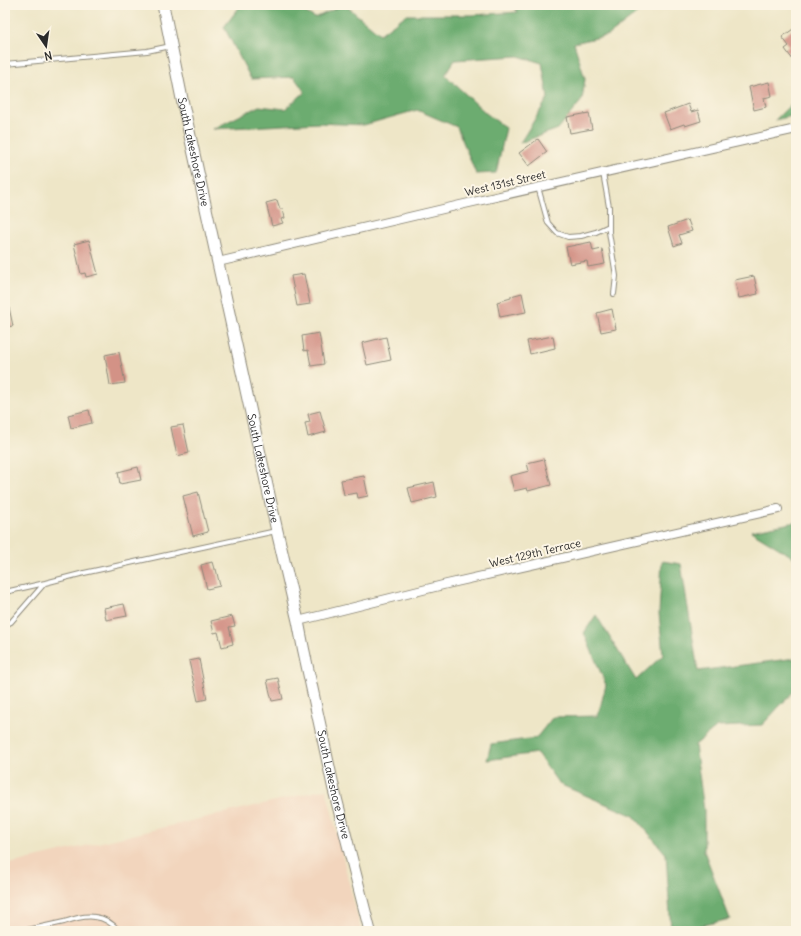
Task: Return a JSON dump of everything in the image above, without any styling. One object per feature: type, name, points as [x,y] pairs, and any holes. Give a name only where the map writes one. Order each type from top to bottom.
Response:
[{"type":"street","name":"South Lakeshore Drive","points":[[163,5],[277,531],[298,620],[302,647],[334,790],[370,931]]},
{"type":"street","name":"West 131st Street","points":[[218,262],[603,172],[796,129]]},
{"type":"street","name":"West 129th Terrace","points":[[298,620],[778,509]]},
{"type":"lane","points":[[5,64],[147,51],[171,46]]},
{"type":"lane","points":[[603,172],[609,207],[609,226],[616,276],[614,294]]},
{"type":"lane","points":[[538,187],[548,223],[557,233],[568,237],[581,236],[596,232],[609,226]]},
{"type":"lane","points":[[5,592],[277,531]]},
{"type":"lane","points":[[5,624],[11,622],[45,583]]},
{"type":"lane","points":[[23,931],[39,929],[76,918],[90,916],[107,921],[119,931]]},
{"type":"shaded area","points":[[326,789],[361,931],[5,931],[5,865]]},
{"type":"green space","points":[[241,5],[293,5],[315,18],[345,5],[380,34],[406,15],[473,15],[518,12],[512,5],[648,5],[609,35],[574,43],[585,79],[582,100],[558,129],[520,143],[548,98],[542,63],[518,56],[455,60],[445,75],[487,114],[506,128],[496,173],[476,174],[457,127],[417,110],[364,125],[319,123],[213,129],[259,106],[285,109],[305,92],[294,77],[251,79],[224,27]]},
{"type":"green space","points":[[795,100],[796,115],[775,120]]},
{"type":"green space","points":[[796,522],[796,559],[751,531]]},
{"type":"green space","points":[[662,561],[681,564],[698,671],[796,658],[796,692],[793,692],[762,725],[717,727],[695,745],[704,810],[704,851],[730,919],[677,931],[671,931],[666,854],[634,816],[559,784],[537,753],[487,760],[491,744],[536,738],[553,717],[598,716],[606,685],[584,633],[596,615],[636,680],[663,655],[659,613]]},
{"type":"building","points":[[796,27],[796,64],[785,49],[789,46],[782,37]]},
{"type":"building","points":[[769,82],[772,96],[764,98],[766,107],[754,110],[749,87]]},
{"type":"building","points":[[688,104],[691,112],[698,110],[701,121],[685,126],[684,124],[670,129],[664,113]]},
{"type":"building","points":[[589,113],[592,129],[570,133],[567,117]]},
{"type":"building","points":[[538,139],[547,152],[529,166],[519,153]]},
{"type":"building","points":[[277,200],[280,209],[283,209],[285,218],[281,219],[283,223],[272,226],[266,203]]},
{"type":"building","points":[[688,220],[692,231],[679,235],[682,243],[674,246],[668,227]]},
{"type":"building","points":[[89,240],[98,274],[86,277],[85,273],[81,274],[74,244]]},
{"type":"building","points":[[591,242],[593,251],[602,249],[605,264],[588,267],[587,261],[570,264],[566,247]]},
{"type":"building","points":[[304,274],[310,304],[297,306],[291,276]]},
{"type":"building","points":[[754,276],[758,294],[739,298],[735,280]]},
{"type":"building","points":[[522,293],[526,312],[500,317],[497,302]]},
{"type":"building","points":[[5,303],[8,303],[13,326],[5,327]]},
{"type":"building","points":[[612,309],[616,329],[601,332],[597,313]]},
{"type":"building","points":[[319,333],[324,364],[311,366],[308,350],[304,351],[302,336]]},
{"type":"building","points":[[553,336],[555,348],[530,354],[527,341]]},
{"type":"building","points":[[386,337],[391,360],[367,365],[362,343]]},
{"type":"building","points":[[119,352],[125,383],[110,385],[105,355]]},
{"type":"building","points":[[89,410],[92,423],[71,428],[68,415]]},
{"type":"building","points":[[320,411],[326,432],[308,437],[305,423],[310,422],[308,414]]},
{"type":"building","points":[[183,425],[189,453],[177,456],[171,427]]},
{"type":"building","points":[[544,459],[551,485],[528,491],[527,488],[514,491],[510,476],[529,471],[527,463]]},
{"type":"building","points":[[138,467],[141,480],[120,484],[118,472]]},
{"type":"building","points":[[364,476],[368,496],[358,498],[357,493],[344,495],[341,480]]},
{"type":"building","points":[[434,482],[437,497],[412,503],[408,488]]},
{"type":"building","points":[[198,492],[208,532],[193,536],[183,496]]},
{"type":"building","points":[[212,562],[214,569],[216,569],[220,586],[207,589],[201,565]]},
{"type":"building","points":[[124,604],[127,616],[106,620],[104,608]]},
{"type":"building","points":[[232,616],[235,626],[229,627],[233,644],[222,647],[218,632],[214,633],[211,621]]},
{"type":"building","points":[[199,659],[207,699],[198,701],[189,661]]},
{"type":"building","points":[[278,678],[283,699],[272,701],[267,680]]}]
